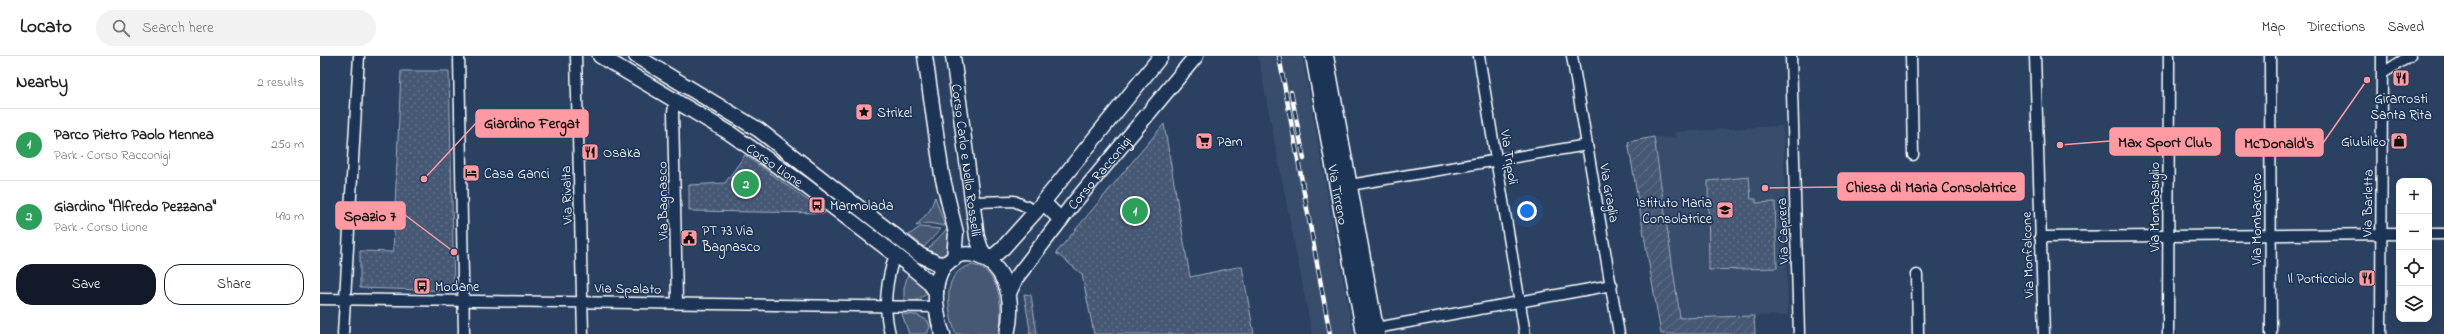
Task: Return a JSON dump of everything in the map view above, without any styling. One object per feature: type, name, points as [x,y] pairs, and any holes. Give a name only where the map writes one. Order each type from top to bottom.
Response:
[{"type":"street","points":[[343,334],[359,56]]},
{"type":"street","points":[[459,56],[464,334]]},
{"type":"street","name":"Via Rivalta","points":[[576,56],[583,334]]},
{"type":"street","name":"Corso Lione","points":[[600,56],[728,132],[788,174],[895,254],[928,281],[936,292]]},
{"type":"street","name":"Corso Lione","points":[[636,56],[759,130],[920,255],[939,264],[951,261]]},
{"type":"street","name":"Corso Carlo e Nello Rosselli","points":[[925,56],[942,175],[956,233],[951,261]]},
{"type":"street","name":"Corso Carlo e Nello Rosselli","points":[[953,56],[977,237],[981,249],[999,273],[1008,293],[1010,316],[1007,334]]},
{"type":"street","name":"Corso Racconigi","points":[[989,260],[1003,248],[1040,206],[1161,56]]},
{"type":"street","name":"Corso Racconigi","points":[[1008,293],[1016,278],[1061,220],[1196,56]]},
{"type":"street","name":"Via Tirreno","points":[[1314,56],[1372,332]]},
{"type":"street","name":"Via Tirreno","points":[[1326,56],[1350,186],[1372,332]]},
{"type":"street","name":"Via Tripoli","points":[[1479,56],[1525,334]]},
{"type":"street","name":"Via Graglia","points":[[1572,56],[1612,285],[1619,334]]},
{"type":"street","name":"Via Caprera","points":[[1791,56],[1799,334]]},
{"type":"street","points":[[1912,56],[1913,155]]},
{"type":"street","name":"Via Monfalcone","points":[[2035,56],[2044,334]]},
{"type":"street","name":"Via Mombasiglio","points":[[2168,56],[2168,334]]},
{"type":"street","name":"Via Mombarcaro","points":[[2270,56],[2271,334]]},
{"type":"street","name":"Via Barletta","points":[[2381,334],[2380,234],[2382,56]]},
{"type":"street","points":[[2383,72],[2410,56]]},
{"type":"street","name":"Via Bagnasco","points":[[675,100],[673,112],[677,302]]},
{"type":"street","name":"Via Tirreno","points":[[1350,186],[1587,145]]},
{"type":"street","points":[[973,202],[1014,201],[1040,206],[1061,220]]},
{"type":"street","points":[[2040,237],[2396,234]]},
{"type":"street","points":[[2432,234],[2444,234]]},
{"type":"street","points":[[939,330],[936,292],[939,276],[951,261],[975,253],[989,260]]},
{"type":"street","points":[[890,334],[885,307],[886,292],[895,254]]},
{"type":"street","points":[[1917,275],[1918,334]]},
{"type":"street","points":[[1372,332],[1612,285]]},
{"type":"street","name":"Via Spalato","points":[[320,299],[677,302],[937,307]]},
{"type":"shaded area","points":[[1258,56],[1302,56],[1353,334],[1312,334]]},
{"type":"shaded area","points":[[401,71],[449,71],[454,291],[360,288],[360,251],[393,252]]},
{"type":"shaded area","points":[[1164,124],[1190,277],[1242,266],[1254,334],[1094,334],[1082,274],[1056,253]]},
{"type":"shaded area","name":"Istituto Maria Consolatrice","points":[[1783,126],[1788,315],[1680,318],[1654,137],[1675,138],[1675,132]]},
{"type":"shaded area","points":[[1654,137],[1680,318],[1754,316],[1755,334],[1661,334],[1628,142]]},
{"type":"shaded area","points":[[745,155],[825,213],[689,211],[689,185],[725,183]]},
{"type":"shaded area","points":[[1749,177],[1751,199],[1756,199],[1756,203],[1775,202],[1777,268],[1709,270],[1708,181]]},
{"type":"shaded area","points":[[935,197],[945,226],[928,223],[916,226],[930,210]]},
{"type":"shaded area","points":[[920,227],[941,229],[924,247],[909,235]]},
{"type":"shaded area","points":[[948,228],[951,235],[947,255],[933,256],[925,252]]},
{"type":"shaded area","points":[[973,265],[983,269],[990,275],[995,284],[1001,314],[999,334],[956,334],[955,332],[949,302],[951,282],[956,274],[963,268]]},
{"type":"shaded area","points":[[908,274],[924,286],[927,294],[915,301],[904,302],[904,288]]},
{"type":"shaded area","points":[[1024,294],[1031,295],[1037,334],[1029,334],[1030,330]]},
{"type":"shaded area","points":[[902,314],[917,315],[928,321],[930,327],[927,334],[909,334]]},
{"type":"railway","points":[[1279,56],[1330,334]]},
{"type":"railway","points":[[1291,92],[1304,159]]},
{"type":"place","name":"Girarrosti Santa Rita","points":[[2401,78]]},
{"type":"place","name":"McDonald's","points":[[2367,80]]},
{"type":"place","name":"Strike!","points":[[864,112]]},
{"type":"place","name":"Pam","points":[[1204,141]]},
{"type":"place","name":"Giubileo","points":[[2399,141]]},
{"type":"place","name":"Max Sport Club","points":[[2060,145]]},
{"type":"place","name":"Osaka","points":[[590,152]]},
{"type":"place","name":"Casa Ganci","points":[[471,173]]},
{"type":"place","name":"Giardino Fergat","points":[[424,179]]},
{"type":"place","name":"Giardino \"Alfredo Pezzana\"","points":[[746,184]]},
{"type":"place","name":"Chiesa di Maria Consolatrice","points":[[1765,188]]},
{"type":"place","name":"Marmolada","points":[[817,205]]},
{"type":"place","name":"Istituto Maria Consolatrice","points":[[1725,210]]},
{"type":"place","name":"Parco Pietro Paolo Mennea","points":[[1135,211]]},
{"type":"place","name":"PT 73 Via Bagnasco","points":[[689,238]]},
{"type":"place","name":"Spazio 7","points":[[454,252]]},
{"type":"place","name":"Il Porticciolo","points":[[2367,278]]},
{"type":"place","name":"Modane","points":[[422,286]]}]
